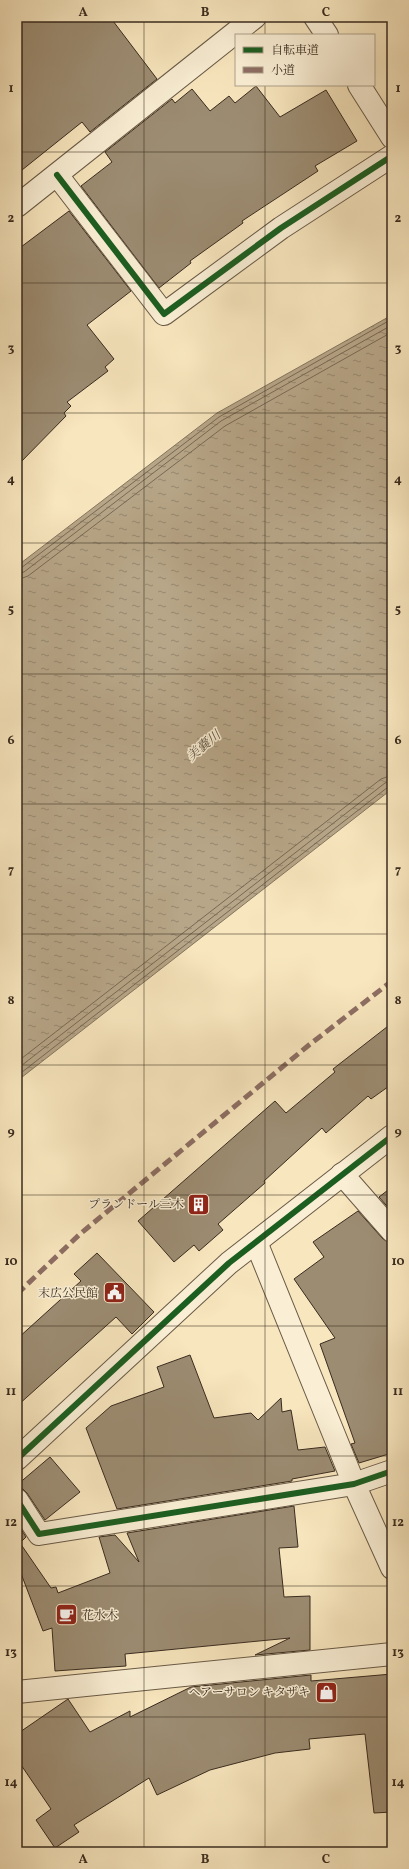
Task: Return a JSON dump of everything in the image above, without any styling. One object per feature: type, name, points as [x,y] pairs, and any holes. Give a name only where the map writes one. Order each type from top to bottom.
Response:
[{"type":"street","points":[[17,206],[254,17]]},
{"type":"street","points":[[315,17],[325,34]]},
{"type":"street","points":[[359,86],[392,137]]},
{"type":"street","points":[[57,175],[164,314],[281,228],[392,156]]},
{"type":"street","points":[[17,1459],[229,1263],[392,1136]]},
{"type":"street","points":[[342,1174],[392,1231]]},
{"type":"street","points":[[256,1242],[354,1484],[392,1568]]},
{"type":"street","points":[[17,1500],[39,1534],[354,1484],[392,1471]]},
{"type":"street","points":[[17,1692],[392,1654]]},
{"type":"water","name":"美嚢川","points":[[392,315],[392,789],[17,1081],[17,566],[217,413]]},
{"type":"building","points":[[17,17],[110,17],[157,79],[90,132],[82,122],[17,174]]},
{"type":"building","points":[[256,86],[280,117],[326,90],[357,141],[315,166],[318,171],[242,221],[243,223],[190,261],[191,263],[159,288],[81,186],[112,162],[105,152],[172,99],[175,103],[192,89],[210,111],[229,96],[235,103]]},
{"type":"building","points":[[69,211],[131,291],[87,325],[114,359],[105,367],[108,371],[67,402],[71,406],[64,413],[66,416],[17,466],[17,250]]},
{"type":"building","points":[[392,1023],[392,1084],[371,1099],[368,1096],[326,1133],[322,1128],[264,1181],[265,1183],[218,1224],[223,1230],[199,1251],[194,1245],[174,1262],[138,1221],[275,1101],[286,1113],[335,1072],[333,1069]]},
{"type":"building","points":[[392,1187],[392,1212],[379,1197]]},
{"type":"building","points":[[358,1211],[383,1239],[392,1243],[392,1453],[359,1463],[351,1444],[355,1443],[320,1344],[335,1338],[294,1279],[324,1257],[313,1242]]},
{"type":"building","points":[[97,1253],[154,1312],[132,1334],[116,1317],[17,1406],[17,1339],[81,1281],[74,1274]]},
{"type":"building","points":[[190,1355],[214,1418],[251,1413],[258,1420],[281,1398],[282,1412],[291,1410],[298,1450],[325,1447],[335,1471],[292,1479],[292,1481],[117,1509],[86,1428],[111,1406],[164,1387],[157,1367]]},
{"type":"building","points":[[50,1457],[80,1492],[45,1520],[27,1493],[23,1489],[17,1488],[17,1485]]},
{"type":"building","points":[[294,1506],[298,1547],[279,1548],[284,1597],[310,1596],[310,1650],[255,1655],[290,1638],[125,1654],[126,1666],[55,1671],[52,1628],[43,1631],[17,1563],[17,1523],[26,1537],[20,1543],[51,1588],[56,1587],[58,1593],[110,1573],[99,1537],[115,1535],[139,1562],[127,1533]]},
{"type":"building","points":[[392,1674],[392,1812],[374,1813],[365,1734],[309,1739],[310,1749],[275,1753],[210,1770],[157,1795],[149,1778],[74,1825],[79,1832],[55,1848],[36,1820],[51,1809],[17,1759],[17,1734],[68,1699],[90,1732],[130,1711],[130,1717],[191,1687],[311,1675],[311,1681]]},
{"type":"marked path","points":[[17,1294],[80,1234],[309,1045],[392,981]]},
{"type":"cycle path","points":[[57,175],[164,314],[281,228],[392,156]]},
{"type":"cycle path","points":[[17,1459],[229,1263],[392,1136]]},
{"type":"cycle path","points":[[17,1500],[39,1534],[354,1484],[392,1471]]},
{"type":"place","name":"プランドール三木","points":[[199,1204]]},
{"type":"place","name":"末広公民館","points":[[114,1293]]},
{"type":"place","name":"花水木","points":[[67,1615]]},
{"type":"place","name":"ヘアーサロン キタザキ","points":[[326,1692]]}]
